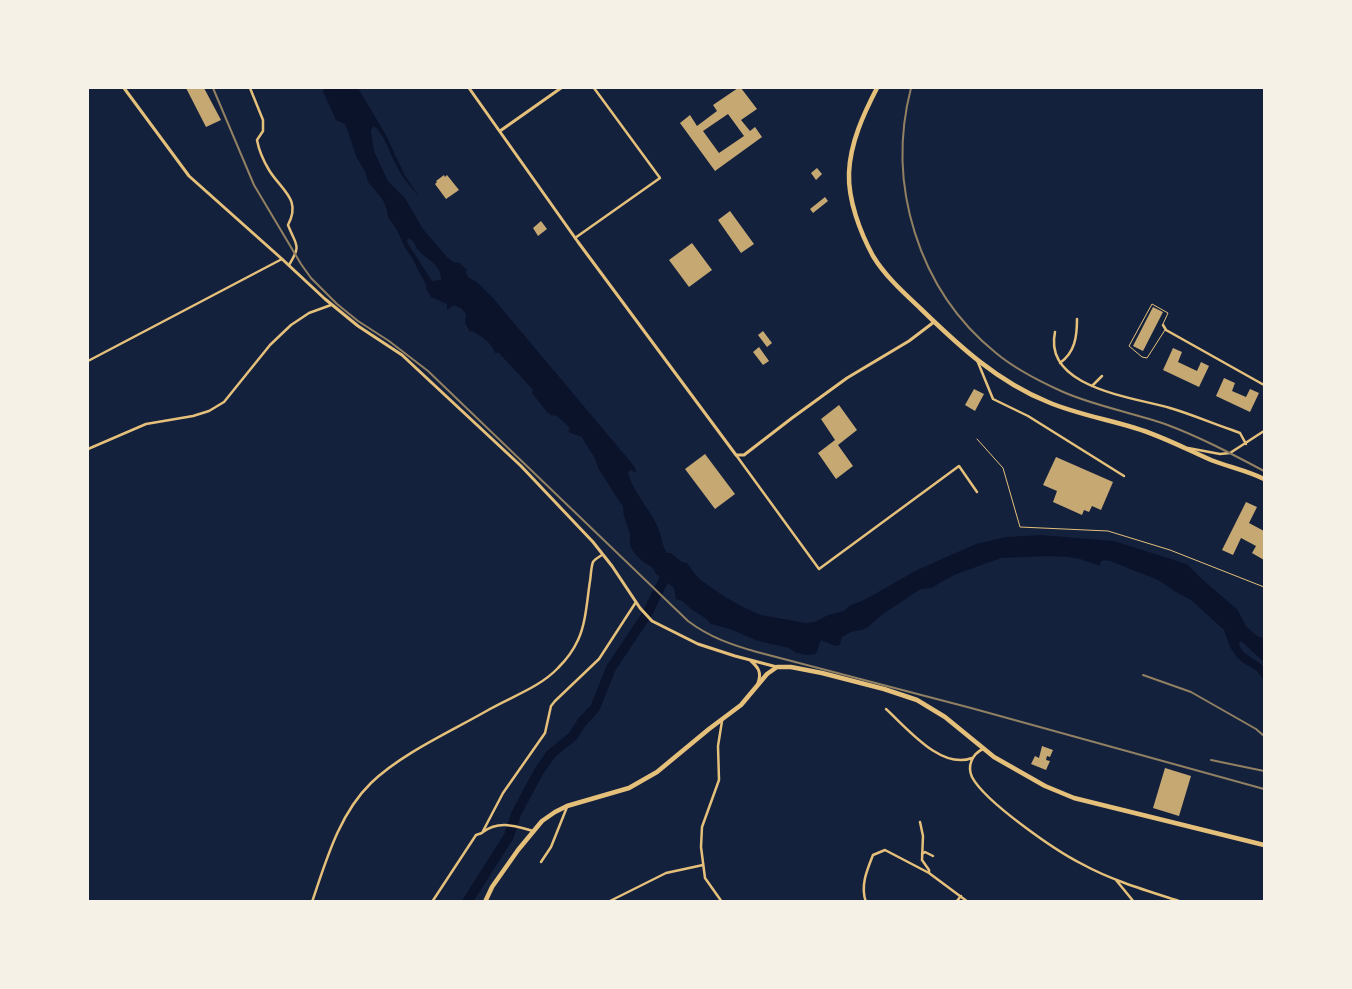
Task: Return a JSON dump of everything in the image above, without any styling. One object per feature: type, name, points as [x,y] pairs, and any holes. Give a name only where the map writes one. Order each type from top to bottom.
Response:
[{"type":"main road","points":[[877,88],[854,145],[849,174],[851,195],[857,217],[874,256],[898,286],[934,322],[1000,378],[1048,402],[1151,433],[1212,460],[1264,479]]},
{"type":"main road","points":[[485,902],[492,887],[533,831],[555,812],[567,806],[629,788],[657,772],[741,705],[755,691],[767,674],[777,667],[791,666],[822,673],[918,700],[946,717],[983,749],[1038,782],[1074,798],[1264,845]]},
{"type":"street","points":[[124,88],[189,176],[282,259],[324,300],[332,304],[358,326],[402,355],[521,466],[593,542],[612,566],[640,608],[652,621],[698,644],[777,667]]},
{"type":"street","points":[[250,88],[263,120],[263,131],[257,140],[260,153],[270,172],[288,193],[294,208],[288,225],[298,248],[289,266]]},
{"type":"street","points":[[469,88],[575,238],[819,570],[959,466],[978,492]]},
{"type":"street","points":[[500,131],[561,88]]},
{"type":"street","points":[[575,238],[660,178],[594,88]]},
{"type":"street","points":[[88,361],[282,259]]},
{"type":"street","points":[[88,449],[146,424],[193,416],[209,411],[224,402],[270,345],[291,326],[310,313],[332,304]]},
{"type":"street","points":[[1060,363],[1069,356],[1075,343],[1077,319]]},
{"type":"street","points":[[736,455],[744,455],[847,378],[909,341],[934,322]]},
{"type":"street","points":[[1163,325],[1166,330],[1264,385]]},
{"type":"street","points":[[1055,332],[1053,343],[1055,357],[1078,380],[1127,398],[1169,408],[1240,433],[1246,444]]},
{"type":"street","points":[[977,360],[993,399],[1028,416],[1124,476]]},
{"type":"street","points":[[1092,386],[1102,376]]},
{"type":"street","points":[[1186,447],[1220,454],[1230,453],[1264,431]]},
{"type":"street","points":[[312,902],[323,868],[342,823],[354,803],[370,784],[390,767],[410,754],[505,700],[541,682],[567,660],[578,640],[583,623],[593,563],[602,555]]},
{"type":"street","points":[[482,833],[503,793],[545,733],[555,701],[598,660],[636,602]]},
{"type":"street","points":[[750,660],[759,670],[760,674],[755,691]]},
{"type":"street","points":[[886,709],[940,755],[956,760],[972,758]]},
{"type":"street","points":[[722,721],[718,746],[719,780],[702,827],[705,878],[722,902]]},
{"type":"street","points":[[983,749],[972,758],[970,767],[972,776],[980,788],[1006,813],[1081,864],[1115,879],[1182,902]]},
{"type":"street","points":[[541,862],[551,847],[567,806]]},
{"type":"street","points":[[920,822],[923,836],[922,854],[924,864],[929,873]]},
{"type":"street","points":[[432,902],[476,835],[488,828],[502,824],[533,831]]},
{"type":"street","points":[[866,902],[863,894],[866,872],[873,855],[885,850],[929,873],[968,902]]},
{"type":"street","points":[[922,854],[925,852],[933,856]]},
{"type":"street","points":[[608,902],[666,873],[703,865]]},
{"type":"street","points":[[1115,879],[1134,902]]},
{"type":"street","points":[[956,902],[961,896]]},
{"type":"lane","points":[[1163,325],[1168,313],[1152,304],[1129,346],[1142,357],[1147,358],[1166,330]]},
{"type":"lane","points":[[977,439],[1003,468],[1020,527],[1108,530],[1155,545],[1264,587]]},
{"type":"water","points":[[324,88],[358,88],[386,135],[405,176],[419,196],[396,166],[383,138],[374,126],[371,132],[374,151],[388,181],[405,198],[423,229],[447,257],[453,262],[460,263],[467,270],[468,277],[477,282],[493,298],[634,466],[637,473],[631,470],[628,472],[630,480],[655,521],[667,553],[671,553],[682,562],[687,563],[702,581],[725,597],[761,615],[806,623],[815,622],[828,615],[844,611],[849,606],[866,599],[917,570],[976,544],[1006,537],[1041,535],[1114,541],[1187,564],[1237,609],[1246,626],[1257,636],[1264,638],[1264,662],[1242,642],[1239,645],[1247,655],[1264,667],[1264,681],[1257,671],[1236,656],[1230,647],[1224,630],[1191,600],[1158,580],[1103,560],[1100,566],[1068,557],[1001,558],[954,575],[931,588],[921,589],[883,614],[868,627],[842,637],[840,645],[835,646],[821,640],[816,654],[796,653],[789,648],[758,641],[730,629],[711,624],[682,601],[676,599],[674,588],[636,555],[630,545],[630,534],[624,517],[623,507],[598,468],[582,437],[568,432],[570,428],[557,416],[547,412],[532,393],[533,390],[499,353],[495,353],[489,343],[472,331],[470,332],[465,323],[466,314],[462,309],[454,305],[447,310],[447,304],[431,297],[397,230],[388,217],[383,200],[368,182],[356,156],[345,124],[336,120],[323,91]],"holes":[[[408,238],[421,254],[436,266],[441,275],[441,280],[432,281],[407,242]]]},
{"type":"building","points":[[186,88],[204,88],[221,120],[206,127]]},
{"type":"building","points":[[738,88],[741,88],[757,109],[741,120],[750,131],[755,127],[762,137],[715,171],[680,123],[690,115],[697,126],[717,111],[713,105]],"holes":[[[728,114],[744,136],[719,153],[703,131]]]},
{"type":"building","points":[[817,168],[822,174],[816,180],[811,173]]},
{"type":"building","points":[[444,175],[445,177],[447,175],[459,190],[446,199],[435,184]]},
{"type":"building","points":[[825,197],[828,201],[813,213],[810,209]]},
{"type":"building","points":[[730,211],[754,244],[741,253],[718,220]]},
{"type":"building","points":[[541,221],[547,229],[538,236],[533,228]]},
{"type":"building","points":[[692,243],[712,270],[689,287],[669,260]]},
{"type":"building","points":[[1153,307],[1163,312],[1143,351],[1133,346]]},
{"type":"building","points":[[763,331],[772,343],[767,347],[758,335]]},
{"type":"building","points":[[759,347],[769,361],[763,365],[753,352]]},
{"type":"building","points":[[1173,348],[1182,352],[1178,362],[1197,371],[1201,362],[1209,366],[1199,387],[1163,370]]},
{"type":"building","points":[[1224,378],[1235,383],[1232,391],[1246,397],[1250,389],[1259,393],[1250,412],[1216,396]]},
{"type":"building","points":[[974,389],[984,394],[975,411],[965,405]]},
{"type":"building","points":[[839,405],[857,430],[838,445],[853,466],[836,479],[818,453],[835,440],[821,419]]},
{"type":"building","points":[[705,454],[735,494],[715,509],[685,469]]},
{"type":"building","points":[[1056,457],[1113,482],[1101,510],[1092,506],[1089,512],[1084,510],[1082,515],[1053,502],[1057,491],[1043,485]]},
{"type":"building","points":[[1246,502],[1257,507],[1249,523],[1264,531],[1264,560],[1252,553],[1256,546],[1241,538],[1233,555],[1222,550]]},
{"type":"building","points":[[1042,746],[1053,750],[1050,757],[1047,756],[1046,760],[1050,761],[1046,770],[1031,764],[1035,756],[1039,758]]},
{"type":"building","points":[[1165,768],[1191,776],[1179,816],[1153,808]]},
{"type":"waterway","points":[[467,902],[509,836],[516,814],[539,771],[551,754],[573,736],[582,722],[595,708],[611,668],[647,614],[669,569]]},
{"type":"railway","points":[[213,88],[254,185],[311,278],[337,304],[358,321],[389,341],[428,371],[696,627],[721,640],[757,652],[971,708],[1264,789]]},
{"type":"railway","points":[[911,88],[904,124],[903,161],[906,197],[915,233],[928,267],[946,299],[969,327],[1003,359],[1044,383],[1086,401],[1178,429],[1264,471]]},
{"type":"railway","points":[[1143,675],[1191,692],[1256,729],[1264,736]]},
{"type":"railway","points":[[1211,760],[1264,771]]}]
